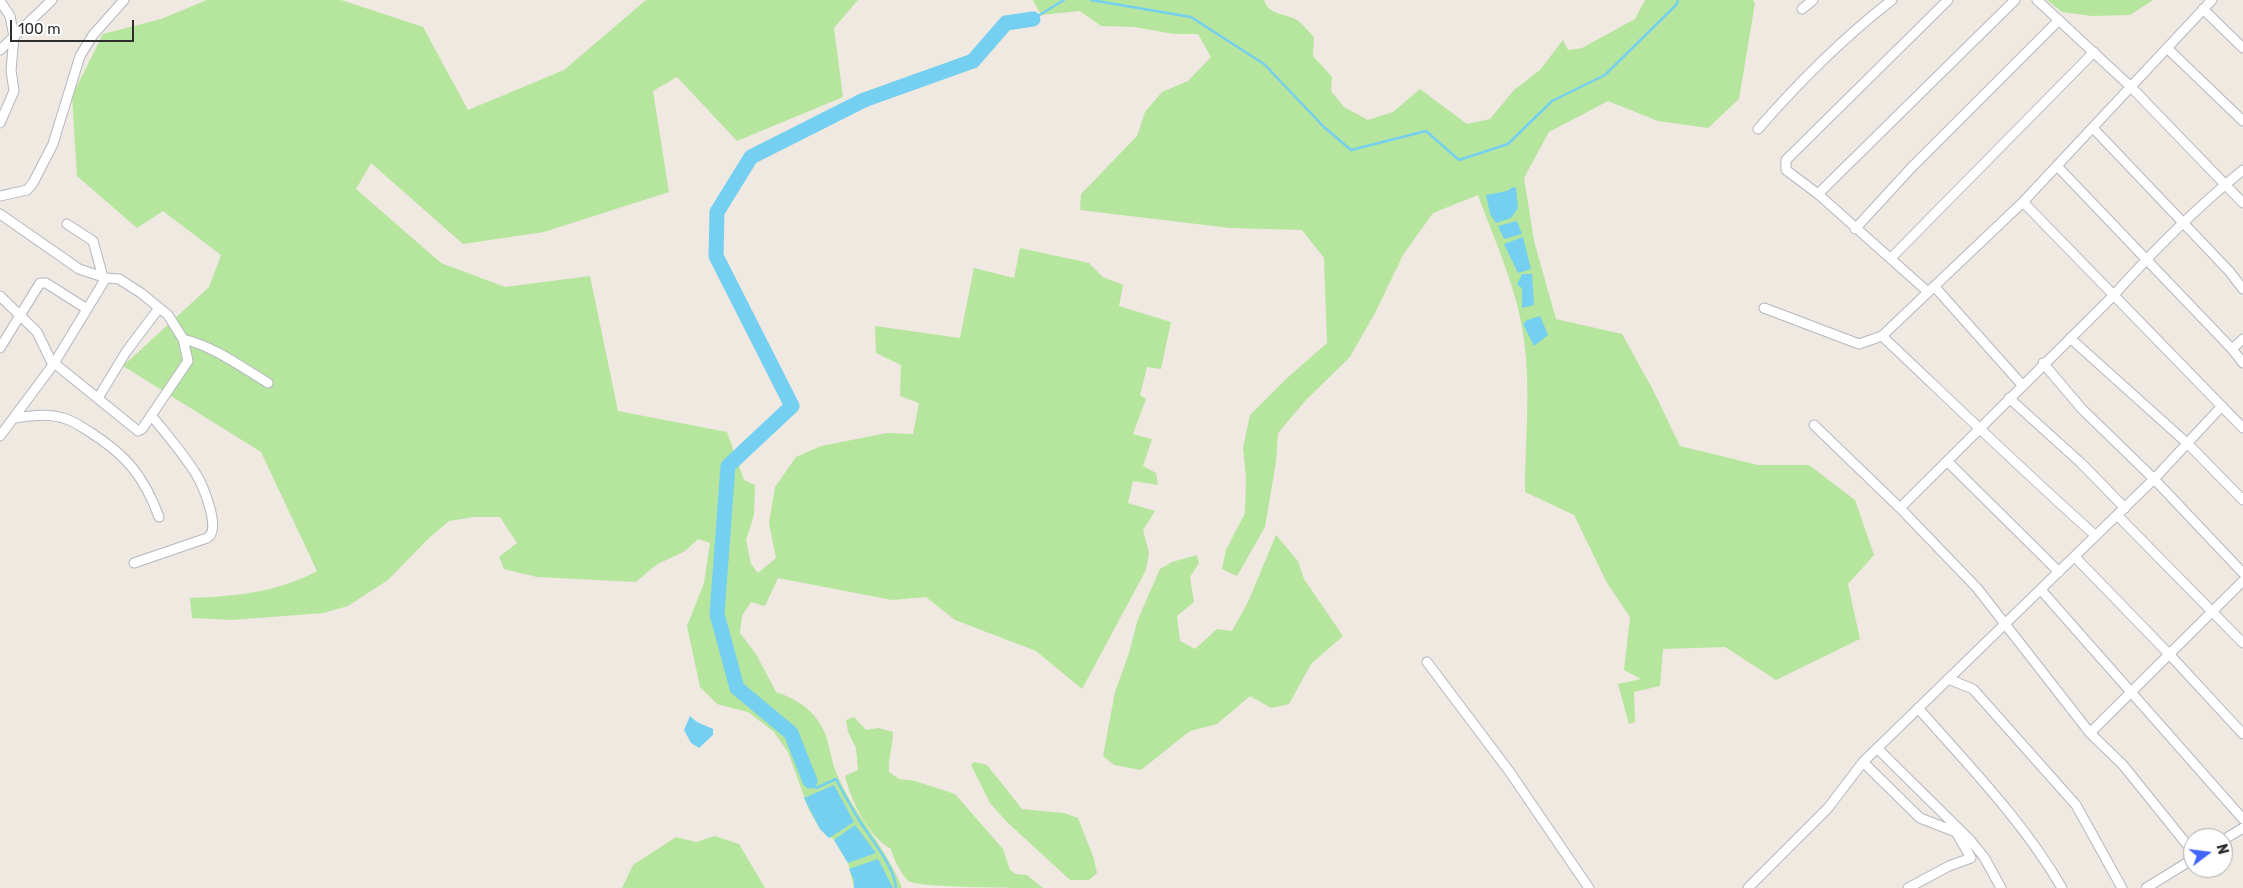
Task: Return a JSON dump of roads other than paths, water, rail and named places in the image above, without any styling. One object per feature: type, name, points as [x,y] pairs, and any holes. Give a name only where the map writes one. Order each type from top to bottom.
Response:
[{"type":"street","points":[[0,50],[52,0]]},
{"type":"street","points":[[0,196],[27,190],[33,183],[52,144],[80,56],[93,35],[124,0]]},
{"type":"street","points":[[1802,9],[1813,0]]},
{"type":"street","points":[[1758,129],[1825,58],[1892,0]]},
{"type":"street","points":[[1948,0],[1786,160],[1786,170],[1818,194],[1855,229],[1931,289],[2023,386]]},
{"type":"street","points":[[1818,194],[2015,0]]},
{"type":"street","points":[[2038,0],[2131,87],[2243,203]]},
{"type":"street","points":[[1764,308],[1859,344],[1882,336],[2023,202],[2212,0]]},
{"type":"street","points":[[0,1],[10,16],[14,37],[10,70],[14,93],[0,123]]},
{"type":"street","points":[[2203,9],[2243,48]]},
{"type":"street","points":[[1855,229],[1912,167],[2059,20]]},
{"type":"street","points":[[2167,48],[2243,121]]},
{"type":"street","points":[[1891,258],[2094,52]]},
{"type":"street","points":[[2092,128],[2229,271],[2243,289]]},
{"type":"street","points":[[2057,166],[2232,349],[2243,363]]},
{"type":"street","points":[[1900,508],[2023,386],[2043,363],[2113,296],[2146,259],[2225,184],[2243,170]]},
{"type":"street","points":[[2023,202],[2243,428]]},
{"type":"street","points":[[0,214],[79,269],[105,278],[123,281],[168,315],[183,339],[188,364],[142,429],[138,431],[54,364],[37,332],[0,296]]},
{"type":"street","points":[[0,436],[54,364],[105,278],[93,241],[67,224]]},
{"type":"street","points":[[0,348],[38,285],[42,282],[87,309]]},
{"type":"street","points":[[98,398],[126,352],[159,308]]},
{"type":"street","points":[[1882,336],[2006,455],[2096,536]]},
{"type":"street","points":[[2070,338],[2188,444],[2243,500]]},
{"type":"street","points":[[183,339],[204,345],[239,363],[268,383]]},
{"type":"street","points":[[2232,349],[2243,339]]},
{"type":"street","points":[[2043,363],[2082,409],[2154,479],[2243,573]]},
{"type":"street","points":[[2009,398],[2081,464],[2125,508]]},
{"type":"street","points":[[1748,888],[1828,808],[1864,762],[2125,508],[2188,444],[2222,406]]},
{"type":"street","points":[[0,425],[12,420],[44,414],[65,418],[105,442],[133,467],[152,498],[159,517]]},
{"type":"street","points":[[134,563],[207,538],[212,535],[214,529],[209,507],[196,474],[151,415]]},
{"type":"street","points":[[1814,425],[1900,508],[1976,588],[2090,733],[2123,765],[2183,840]]},
{"type":"street","points":[[1948,462],[2059,572]]},
{"type":"street","points":[[2117,515],[2243,643]]},
{"type":"street","points":[[2075,557],[2243,734]]},
{"type":"street","points":[[2090,733],[2243,581]]},
{"type":"street","points":[[2041,590],[2243,819]]},
{"type":"street","points":[[1427,662],[1510,771],[1589,888]]},
{"type":"street","points":[[1948,679],[1973,689],[2076,805],[2122,888]]},
{"type":"street","points":[[1918,708],[2001,800],[2040,850],[2062,888]]},
{"type":"street","points":[[1878,749],[1970,840],[1984,857],[2001,888]]},
{"type":"street","points":[[1864,762],[1920,818],[1956,832],[1970,858],[1949,866],[1908,888]]},
{"type":"street","points":[[2146,888],[2183,865]]},
{"type":"water","points":[[1513,187],[1516,188],[1518,208],[1511,218],[1496,223],[1490,214],[1486,195],[1507,191]]},
{"type":"water","points":[[1517,221],[1522,234],[1504,239],[1498,226]]},
{"type":"water","points":[[1523,237],[1531,269],[1518,273],[1504,244]]},
{"type":"water","points":[[1522,274],[1532,274],[1534,305],[1522,308],[1522,288],[1517,285]]},
{"type":"water","points":[[1540,316],[1548,335],[1534,346],[1523,324],[1527,320]]},
{"type":"water","points":[[690,716],[697,722],[713,729],[713,735],[699,748],[691,743],[684,730]]},
{"type":"water","points":[[834,785],[854,822],[829,838],[820,829],[804,798]]},
{"type":"water","points":[[855,825],[876,853],[848,863],[834,840]]},
{"type":"water","points":[[878,859],[893,888],[854,888],[854,880],[849,869]]},
{"type":"waterway","points":[[1033,19],[1064,0]]},
{"type":"waterway","points":[[1091,0],[1191,17],[1264,64],[1324,127],[1351,150],[1426,131],[1459,160],[1508,144],[1552,101],[1605,75],[1677,4],[1678,0]]},
{"type":"waterway","points":[[810,781],[791,733],[737,688],[717,614],[728,466],[792,406],[716,256],[717,212],[751,157],[864,100],[973,61],[1006,23],[1033,19]]},
{"type":"waterway","points":[[810,781],[816,788],[836,779],[892,872],[896,888]]}]
